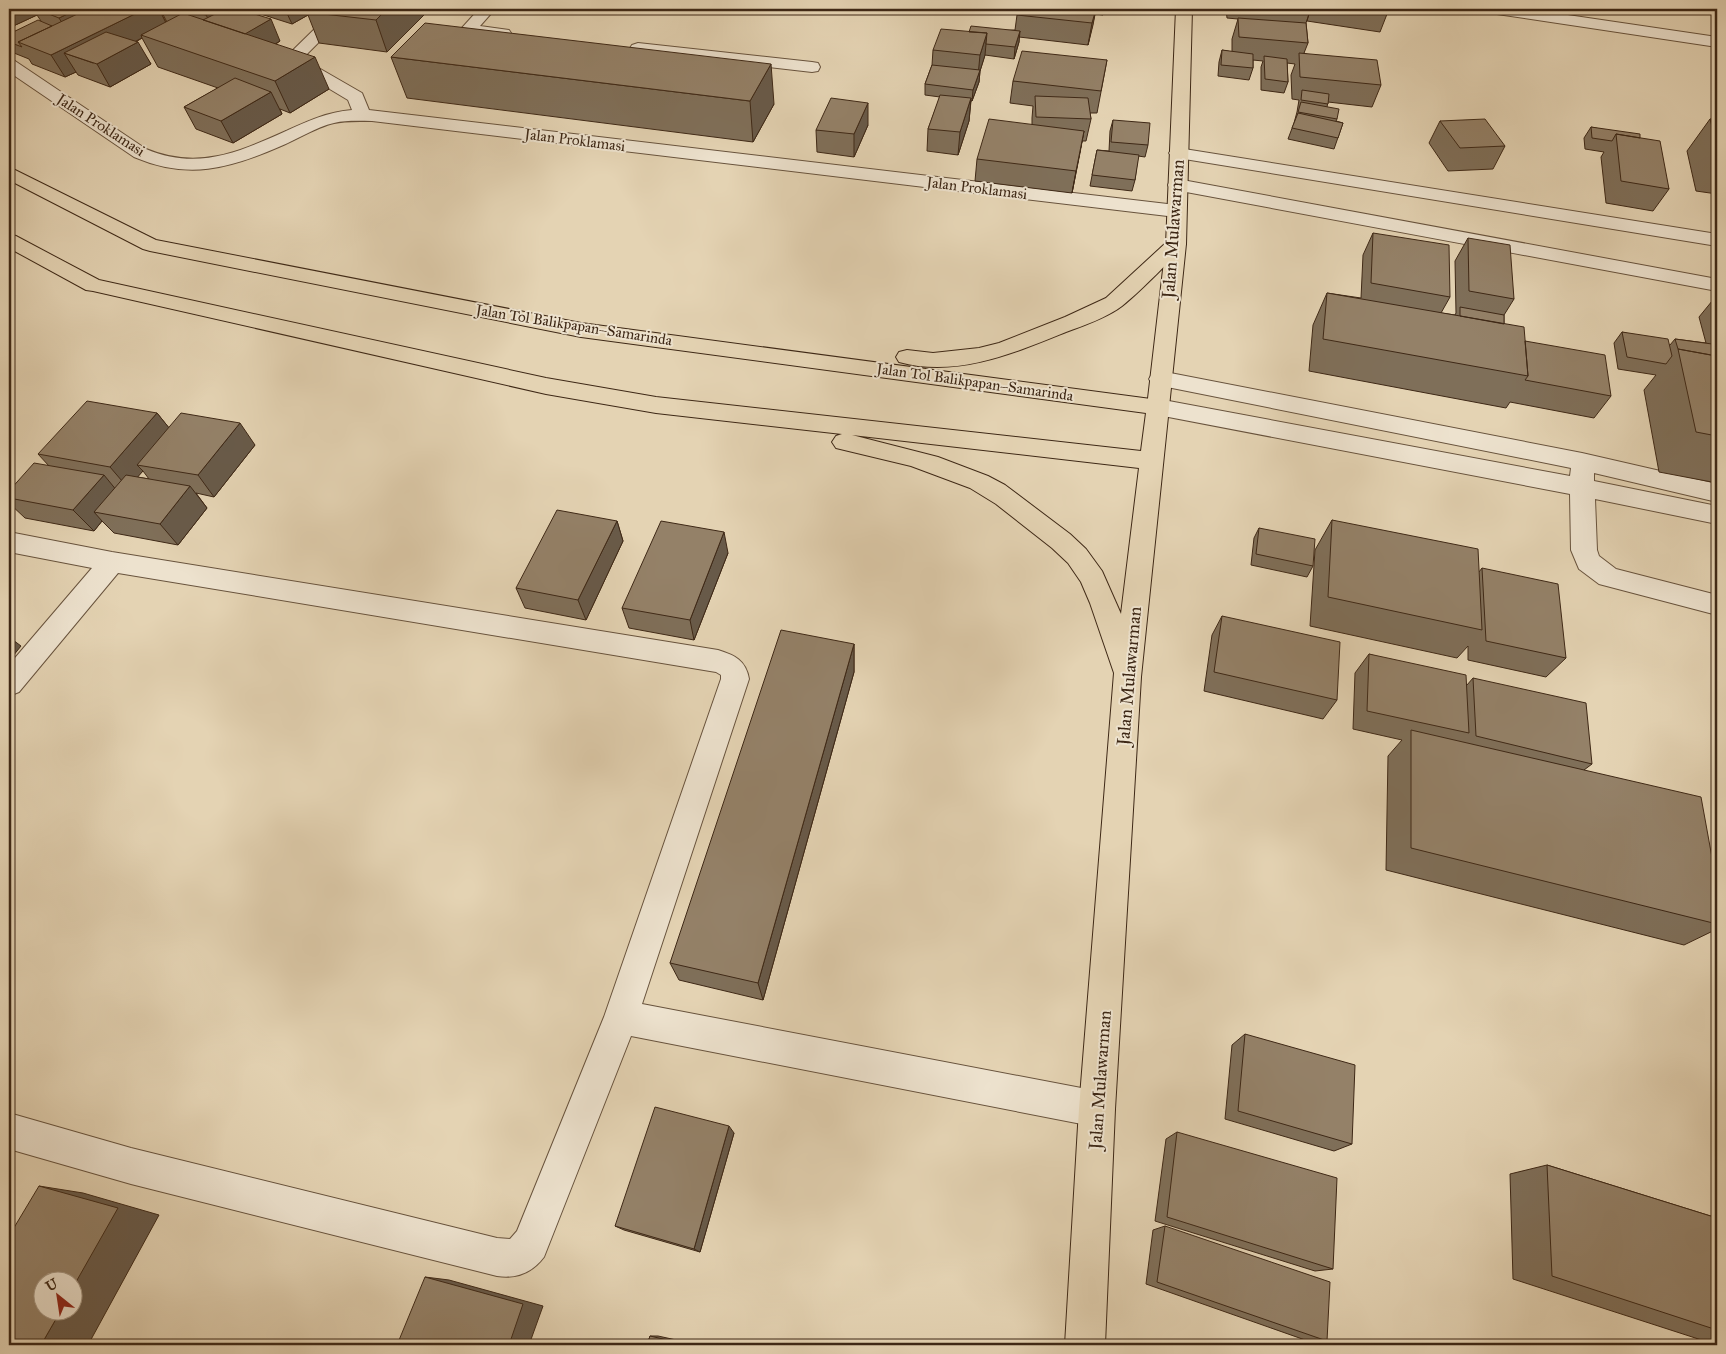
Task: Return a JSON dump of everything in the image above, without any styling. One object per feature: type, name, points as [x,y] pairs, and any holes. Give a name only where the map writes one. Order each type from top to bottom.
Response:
[{"type":"main road","name":"Jalan Mulawarman","points":[[1085,1345],[1097,1109],[1127,677],[1176,244],[1184,9]]},
{"type":"main road","name":"Jalan Tol Balikpapan–Samarinda","points":[[9,173],[150,245],[581,330],[1159,393]]},
{"type":"main road","points":[[9,240],[93,285],[546,386],[656,405],[879,449],[950,471],[980,483],[1024,513],[1064,543],[1085,565],[1102,594],[1127,677]]},
{"type":"main road","points":[[581,330],[686,334],[933,360],[979,355],[1006,348],[1073,322],[1113,303],[1176,244]]},
{"type":"main road","points":[[656,405],[1151,461]]},
{"type":"street","points":[[344,9],[297,54],[304,66],[356,96],[362,115]]},
{"type":"street","points":[[487,9],[468,30],[517,35]]},
{"type":"street","points":[[1497,9],[1717,42]]},
{"type":"street","points":[[626,47],[812,67]]},
{"type":"street","name":"Jalan Proklamasi","points":[[9,65],[140,153],[163,162],[183,165],[212,163],[239,157],[327,120],[343,116],[362,115],[1176,211]]},
{"type":"street","points":[[1178,154],[1717,240]]},
{"type":"street","points":[[1177,185],[1717,285]]},
{"type":"street","points":[[1159,393],[1582,462],[1717,493]]},
{"type":"street","points":[[1159,393],[1717,515]]},
{"type":"street","points":[[1582,462],[1584,550],[1588,562],[1608,577],[1717,605]]},
{"type":"street","points":[[9,542],[112,562],[708,659],[728,664],[734,672],[735,679],[621,1016],[531,1244],[523,1255],[516,1258],[497,1257],[131,1166],[9,1131]]},
{"type":"street","points":[[9,684],[112,562]]},
{"type":"street","points":[[621,1016],[1097,1109]]},
{"type":"building","points":[[36,9],[78,9],[59,18]]},
{"type":"building","points":[[88,9],[145,9],[51,55],[18,42]]},
{"type":"building","points":[[174,9],[215,9],[206,15]]},
{"type":"building","points":[[225,9],[238,9],[271,19],[245,34],[203,20]]},
{"type":"building","points":[[309,9],[387,9],[376,20],[306,12]]},
{"type":"building","points":[[1019,9],[1096,9],[1092,23],[1017,15]]},
{"type":"building","points":[[183,13],[315,57],[275,81],[141,35]]},
{"type":"building","points":[[1238,18],[1306,23],[1308,43],[1239,37]]},
{"type":"building","points":[[38,20],[52,26],[18,42],[22,47],[9,42],[9,34]]},
{"type":"building","points":[[425,23],[771,64],[750,101],[391,57]]},
{"type":"building","points":[[971,26],[1020,31],[1015,47],[986,44],[987,33],[969,32]]},
{"type":"building","points":[[941,29],[987,33],[980,55],[933,50]]},
{"type":"building","points":[[106,32],[138,42],[97,64],[64,53]]},
{"type":"building","points":[[1222,50],[1253,54],[1253,68],[1221,65]]},
{"type":"building","points":[[1022,51],[1107,60],[1101,91],[1013,81]]},
{"type":"building","points":[[1299,53],[1377,60],[1381,85],[1300,77]]},
{"type":"building","points":[[1264,56],[1287,59],[1288,82],[1265,79]]},
{"type":"building","points":[[932,65],[980,70],[973,90],[925,84]]},
{"type":"building","points":[[235,78],[271,92],[221,121],[184,107]]},
{"type":"building","points":[[1302,90],[1329,94],[1328,104],[1301,100]]},
{"type":"building","points":[[940,95],[971,98],[960,132],[928,129]]},
{"type":"building","points":[[1035,96],[1088,98],[1091,119],[1036,117]]},
{"type":"building","points":[[831,98],[868,103],[854,134],[816,130]]},
{"type":"building","points":[[1301,102],[1339,109],[1337,119],[1298,112]]},
{"type":"building","points":[[1298,113],[1343,123],[1338,138],[1292,128]]},
{"type":"building","points":[[989,119],[1084,131],[1076,171],[977,159]]},
{"type":"building","points":[[1485,119],[1505,146],[1460,148],[1440,121]]},
{"type":"building","points":[[1710,119],[1717,120],[1717,147]]},
{"type":"building","points":[[1113,120],[1150,123],[1148,145],[1111,142]]},
{"type":"building","points":[[1591,127],[1640,134],[1640,138],[1616,134],[1612,141],[1592,138]]},
{"type":"building","points":[[1616,134],[1660,141],[1669,189],[1621,181]]},
{"type":"building","points":[[1097,150],[1139,155],[1135,180],[1092,175]]},
{"type":"building","points":[[1373,233],[1449,245],[1450,297],[1371,283]]},
{"type":"building","points":[[1468,238],[1510,245],[1514,299],[1469,291]]},
{"type":"building","points":[[1327,293],[1524,327],[1528,376],[1323,339]]},
{"type":"building","points":[[1460,307],[1504,315],[1504,324],[1460,316]]},
{"type":"building","points":[[1622,332],[1668,339],[1672,356],[1666,364],[1627,357]]},
{"type":"building","points":[[1675,339],[1712,344],[1716,356],[1678,349]]},
{"type":"building","points":[[1525,341],[1605,355],[1611,396],[1525,380],[1528,376]]},
{"type":"building","points":[[1678,349],[1717,356],[1717,436],[1696,432]]},
{"type":"building","points":[[87,401],[157,413],[110,467],[38,454]]},
{"type":"building","points":[[181,413],[240,423],[198,475],[137,465]]},
{"type":"building","points":[[34,463],[104,475],[73,510],[9,498],[9,491]]},
{"type":"building","points":[[126,475],[190,486],[160,524],[94,512]]},
{"type":"building","points":[[557,510],[617,521],[578,600],[516,588]]},
{"type":"building","points":[[1332,520],[1478,549],[1482,630],[1328,597]]},
{"type":"building","points":[[661,521],[724,532],[690,620],[622,608]]},
{"type":"building","points":[[1259,528],[1315,539],[1313,566],[1256,554]]},
{"type":"building","points":[[1482,568],[1558,584],[1566,658],[1486,641]]},
{"type":"building","points":[[1222,616],[1340,642],[1337,700],[1214,672]]},
{"type":"building","points":[[781,630],[854,644],[758,983],[670,963]]},
{"type":"building","points":[[1369,654],[1466,675],[1469,733],[1367,711]]},
{"type":"building","points":[[1473,678],[1586,703],[1592,764],[1476,736]]},
{"type":"building","points":[[1411,730],[1701,797],[1717,885],[1717,924],[1411,848]]},
{"type":"building","points":[[1245,1034],[1355,1065],[1352,1144],[1238,1111]]},
{"type":"building","points":[[655,1107],[729,1126],[694,1249],[615,1226]]},
{"type":"building","points":[[1177,1132],[1337,1178],[1333,1269],[1167,1217]]},
{"type":"building","points":[[1547,1165],[1717,1218],[1717,1330],[1552,1276]]},
{"type":"building","points":[[39,1186],[118,1208],[82,1272],[32,1272],[32,1322],[54,1322],[41,1345],[9,1345],[9,1236]]},
{"type":"building","points":[[1165,1226],[1330,1282],[1327,1341],[1157,1282]]},
{"type":"building","points":[[425,1277],[523,1304],[509,1345],[397,1345]]},
{"type":"building","points":[[650,1336],[689,1345],[647,1345]]}]
